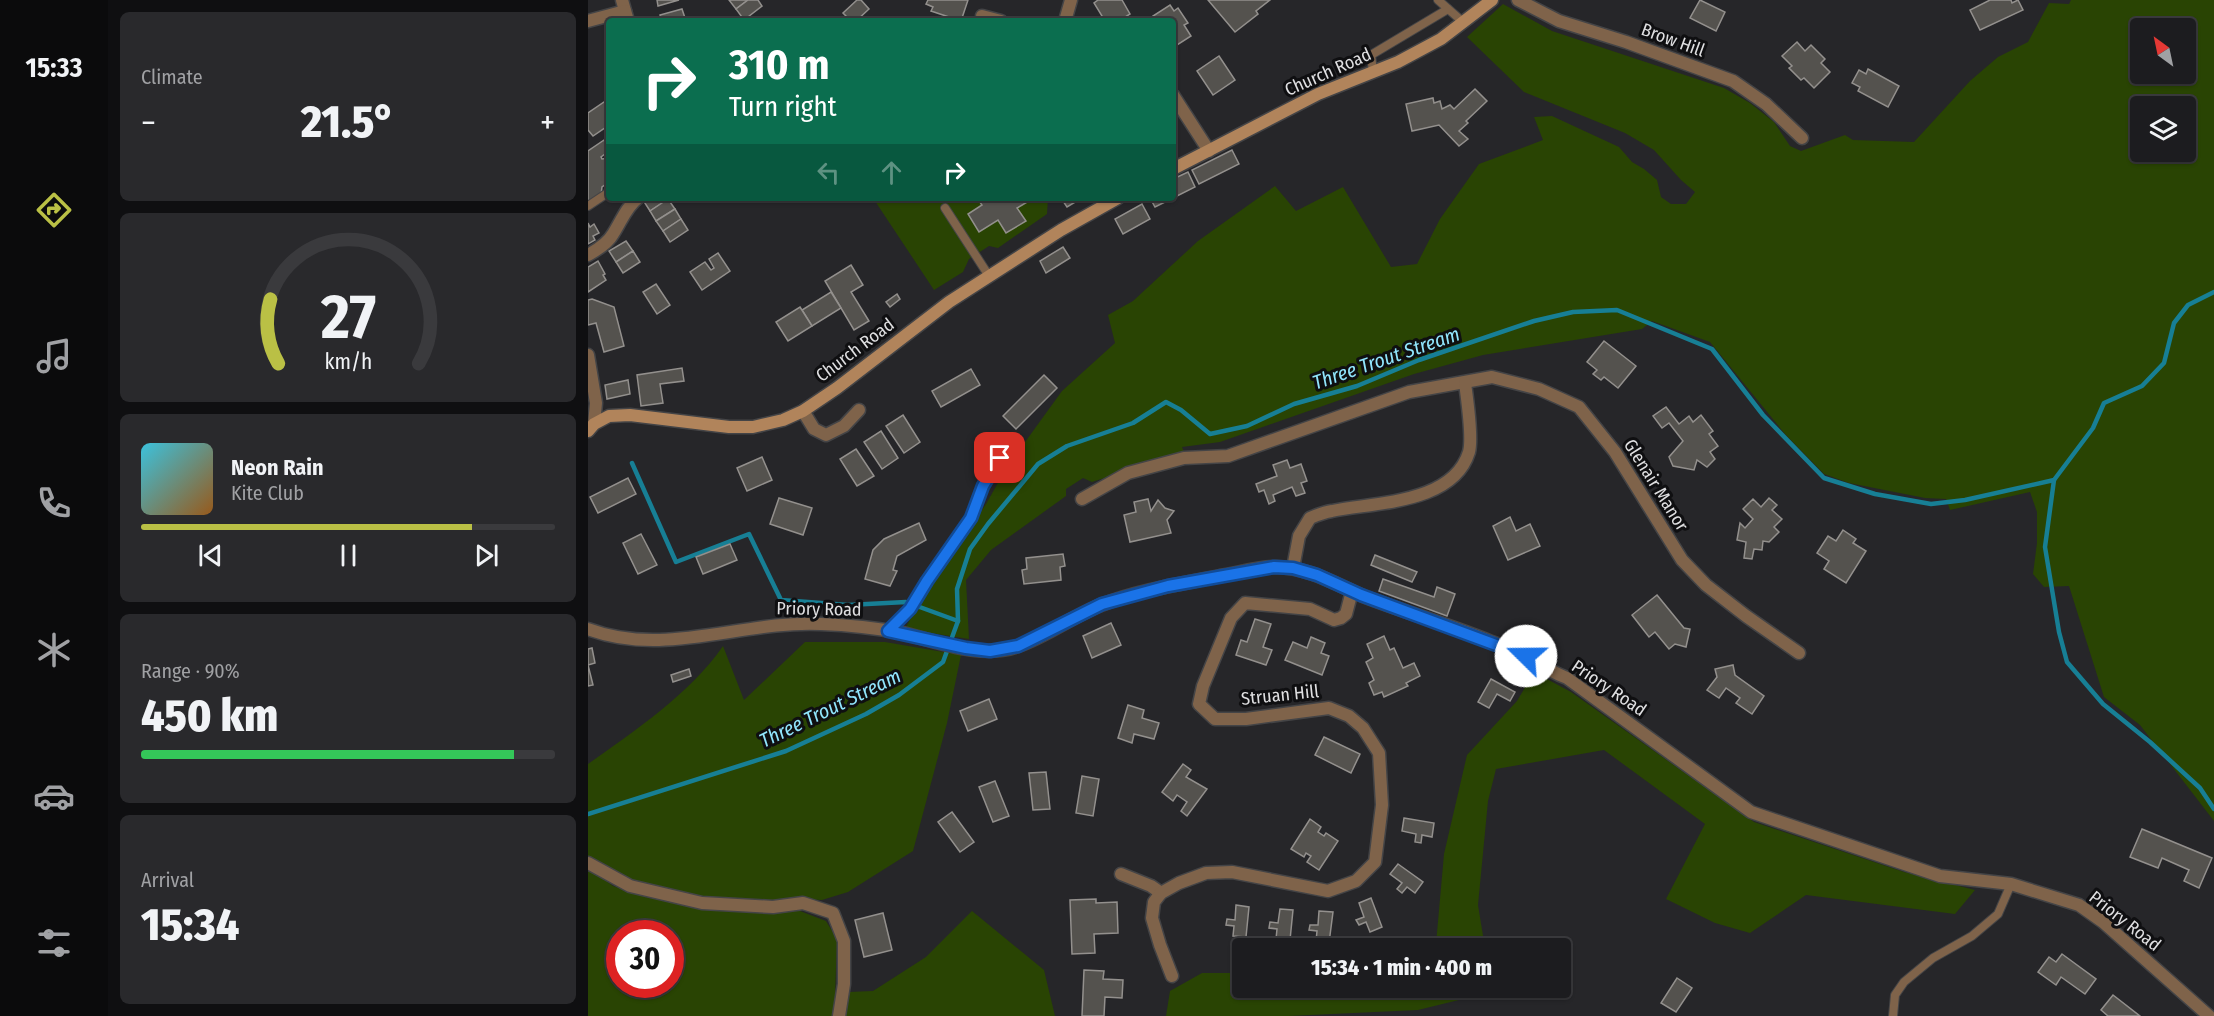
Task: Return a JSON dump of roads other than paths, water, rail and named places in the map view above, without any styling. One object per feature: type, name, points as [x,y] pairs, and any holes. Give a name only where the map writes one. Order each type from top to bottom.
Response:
[{"type":"main road","name":"Church Road","points":[[1176,168],[1308,99],[1398,62],[1441,39],[1492,0]]},
{"type":"main road","name":"Church Road","points":[[591,428],[609,416],[630,415],[729,427],[753,427],[783,420],[803,411],[837,388],[949,302],[1061,230],[1113,201]]},
{"type":"street","points":[[1066,18],[1071,0]]},
{"type":"street","name":"Brow Hill","points":[[1518,0],[1559,21],[1626,42],[1733,81],[1766,104],[1803,138]]},
{"type":"street","points":[[588,21],[625,11]]},
{"type":"street","points":[[982,16],[990,18]]},
{"type":"street","points":[[1176,100],[1209,151]]},
{"type":"street","points":[[588,255],[612,236],[620,220],[636,201]]},
{"type":"street","points":[[588,355],[596,403],[591,428]]},
{"type":"street","name":"Glenair Manor","points":[[1082,499],[1128,473],[1184,458],[1228,456],[1409,392],[1492,377],[1539,389],[1579,407],[1615,452],[1683,560],[1706,585],[1799,653]]},
{"type":"street","points":[[1293,568],[1299,536],[1310,518],[1331,511],[1398,501],[1426,492],[1455,476],[1469,451],[1465,383]]},
{"type":"street","points":[[803,411],[814,429],[826,435],[844,426],[859,410]]},
{"type":"street","name":"Priory Road","points":[[588,629],[606,636],[641,640],[687,639],[762,625],[811,623],[853,625],[990,651],[1018,646],[1102,604],[1168,586],[1274,567],[1293,568],[1317,575],[1352,591],[1526,656],[1546,670],[1567,678],[1751,812],[1940,876],[2011,884],[2079,905],[2103,922],[2209,1016]]},
{"type":"street","name":"Struan Hill","points":[[1161,892],[1206,873],[1232,872],[1328,891],[1356,881],[1376,862],[1382,805],[1378,753],[1363,728],[1349,716],[1329,708],[1246,719],[1215,719],[1199,704],[1203,686],[1231,618],[1245,603],[1310,609],[1335,620],[1346,614],[1352,591]]},
{"type":"street","points":[[588,863],[630,886],[702,903],[773,907],[803,903],[833,913],[843,941],[844,984],[839,1016]]},
{"type":"street","points":[[1121,874],[1161,892],[1154,902],[1152,918],[1173,976]]},
{"type":"lane","points":[[1438,0],[1463,22]]},
{"type":"lane","points":[[1373,72],[1371,55],[1448,9]]},
{"type":"lane","points":[[588,206],[606,194]]},
{"type":"lane","points":[[945,208],[989,276]]},
{"type":"lane","points":[[888,631],[910,609],[971,518],[983,486],[1009,444]]},
{"type":"lane","points":[[1893,1016],[1895,995],[1904,982],[1933,958],[1972,936],[1998,914],[2011,884]]},
{"type":"waterway","name":"Three Trout Stream","points":[[588,814],[786,751],[866,714],[899,695],[943,662],[958,621],[957,589],[970,549],[1038,464],[1067,446],[1133,423],[1166,402],[1181,410],[1210,434],[1247,426],[1294,404],[1357,386],[1419,360],[1534,321],[1573,312],[1617,310],[1712,349],[1763,415],[1824,478],[1875,494],[1931,504],[1965,500],[2054,480],[2093,428],[2104,403],[2142,386],[2164,363],[2174,323],[2188,305],[2214,292]]},
{"type":"waterway","points":[[632,463],[676,562],[749,534],[781,600],[848,605],[906,602],[958,621]]},
{"type":"waterway","points":[[2054,480],[2045,547],[2059,632],[2067,662],[2103,704],[2150,742],[2200,788],[2214,809]]}]
